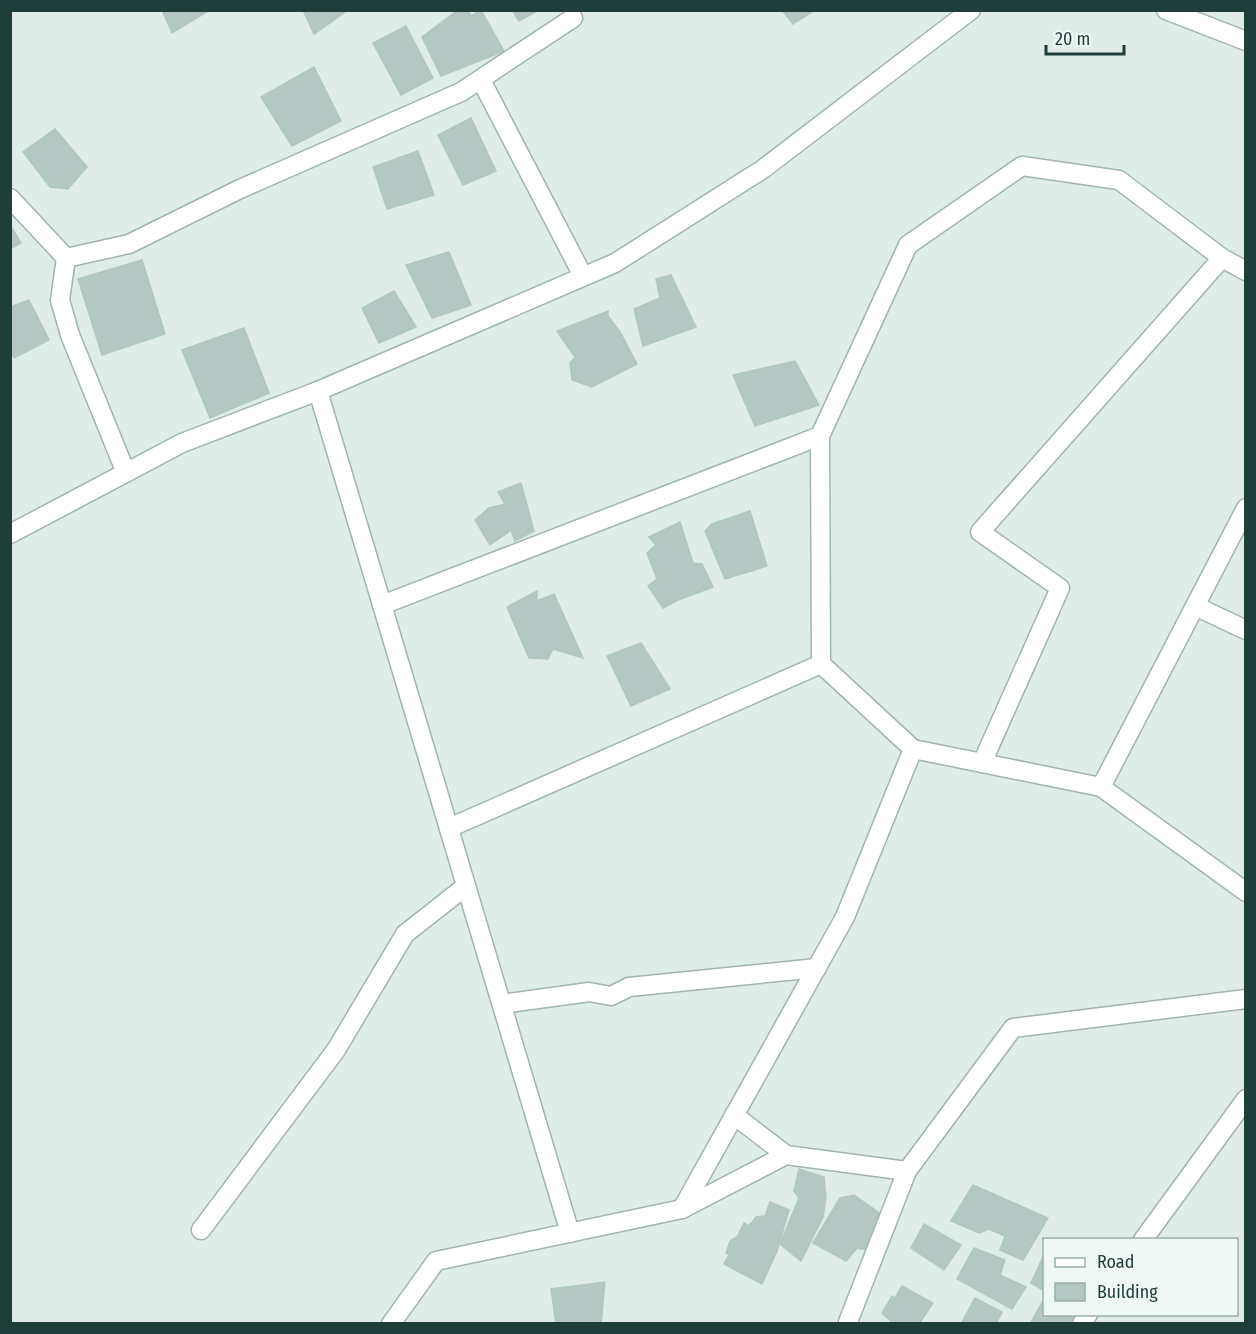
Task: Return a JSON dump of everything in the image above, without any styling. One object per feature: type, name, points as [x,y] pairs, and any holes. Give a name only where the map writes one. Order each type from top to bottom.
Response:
[{"type":"street","points":[[10,534],[182,443],[318,391],[615,263],[763,169],[971,10]]},
{"type":"street","points":[[1166,10],[1245,41]]},
{"type":"street","points":[[66,258],[129,244],[240,189],[461,92],[573,18]]},
{"type":"street","points":[[481,80],[583,276]]},
{"type":"street","points":[[1245,271],[1222,258],[1119,180],[1022,166],[908,245],[820,435],[821,664],[913,748],[1101,787],[1245,892]]},
{"type":"street","points":[[10,198],[66,258]]},
{"type":"street","points":[[66,258],[60,300],[70,336],[126,473]]},
{"type":"street","points":[[982,763],[1060,588],[980,532],[1222,258]]},
{"type":"street","points":[[318,391],[570,1233]]},
{"type":"street","points":[[382,605],[820,435]]},
{"type":"street","points":[[1101,787],[1245,508]]},
{"type":"street","points":[[1195,606],[1245,630]]},
{"type":"street","points":[[449,828],[821,664]]},
{"type":"street","points":[[682,1209],[845,917],[913,748]]},
{"type":"street","points":[[201,1230],[336,1050],[405,934],[466,886]]},
{"type":"street","points":[[502,1004],[589,992],[611,996],[629,987],[817,968]]},
{"type":"street","points":[[850,1323],[848,1322],[907,1171],[1013,1028],[1245,999]]},
{"type":"street","points":[[1144,1238],[1245,1099]]},
{"type":"street","points":[[734,1115],[786,1155],[907,1171]]},
{"type":"street","points":[[391,1323],[436,1261],[682,1209],[786,1155]]},
{"type":"building","points":[[162,10],[210,10],[172,33]]},
{"type":"building","points":[[303,10],[348,10],[314,34]]},
{"type":"building","points":[[458,10],[468,10],[471,16],[481,10],[504,51],[441,76],[422,37]]},
{"type":"building","points":[[512,10],[539,10],[519,21]]},
{"type":"building","points":[[782,10],[815,10],[793,24]]},
{"type":"building","points":[[406,26],[433,78],[401,95],[373,43]]},
{"type":"building","points":[[314,67],[341,121],[292,146],[261,97]]},
{"type":"building","points":[[471,118],[496,171],[463,185],[438,135]]},
{"type":"building","points":[[55,129],[87,167],[68,189],[50,187],[23,152]]},
{"type":"building","points":[[418,151],[434,195],[387,209],[373,167]]},
{"type":"building","points":[[10,225],[21,243],[10,249]]},
{"type":"building","points":[[449,252],[471,305],[432,318],[406,265]]},
{"type":"building","points":[[142,260],[165,334],[102,355],[78,279]]},
{"type":"building","points":[[671,275],[696,327],[643,346],[634,309],[660,298],[656,279]]},
{"type":"building","points":[[394,291],[416,327],[379,343],[362,308]]},
{"type":"building","points":[[29,300],[49,340],[14,358],[10,350],[10,307]]},
{"type":"building","points":[[608,311],[608,316],[620,332],[637,364],[592,387],[572,380],[570,363],[575,357],[557,331]]},
{"type":"building","points":[[244,328],[269,393],[210,418],[182,350]]},
{"type":"building","points":[[795,361],[819,405],[755,426],[733,375]]},
{"type":"building","points":[[521,483],[534,531],[515,541],[511,530],[490,545],[475,520],[489,508],[505,504],[498,492]]},
{"type":"building","points":[[750,511],[767,566],[725,579],[705,531],[712,524]]},
{"type":"building","points":[[680,522],[693,563],[702,564],[713,587],[663,608],[648,586],[657,579],[647,553],[656,545],[649,537]]},
{"type":"building","points":[[537,591],[537,601],[554,594],[583,658],[553,649],[548,659],[529,658],[507,607]]},
{"type":"building","points":[[641,643],[670,689],[631,706],[607,656]]},
{"type":"building","points":[[799,1169],[824,1177],[826,1198],[823,1217],[801,1261],[780,1244],[799,1198],[794,1191]]},
{"type":"building","points":[[973,1185],[1048,1218],[1023,1260],[1000,1250],[1005,1236],[989,1229],[979,1233],[951,1221]]},
{"type":"building","points":[[854,1195],[888,1219],[873,1251],[857,1248],[846,1261],[813,1243],[840,1198]]},
{"type":"building","points":[[770,1202],[789,1210],[777,1251],[762,1284],[724,1264],[729,1255],[726,1253],[730,1241],[737,1237],[744,1223],[749,1226],[756,1217],[765,1216]]},
{"type":"building","points":[[924,1224],[961,1245],[944,1270],[911,1248]]},
{"type":"building","points":[[974,1248],[1005,1260],[1000,1275],[1026,1287],[1012,1309],[957,1279]]},
{"type":"building","points":[[1043,1257],[1043,1290],[1031,1283]]},
{"type":"building","points":[[605,1282],[601,1324],[556,1324],[551,1289]]},
{"type":"building","points":[[902,1286],[933,1303],[919,1324],[894,1324],[882,1313],[892,1296],[895,1298]]},
{"type":"building","points":[[975,1298],[1002,1312],[996,1324],[961,1324]]},
{"type":"building","points":[[1043,1301],[1043,1316],[1077,1317],[1073,1324],[1030,1324]]}]
